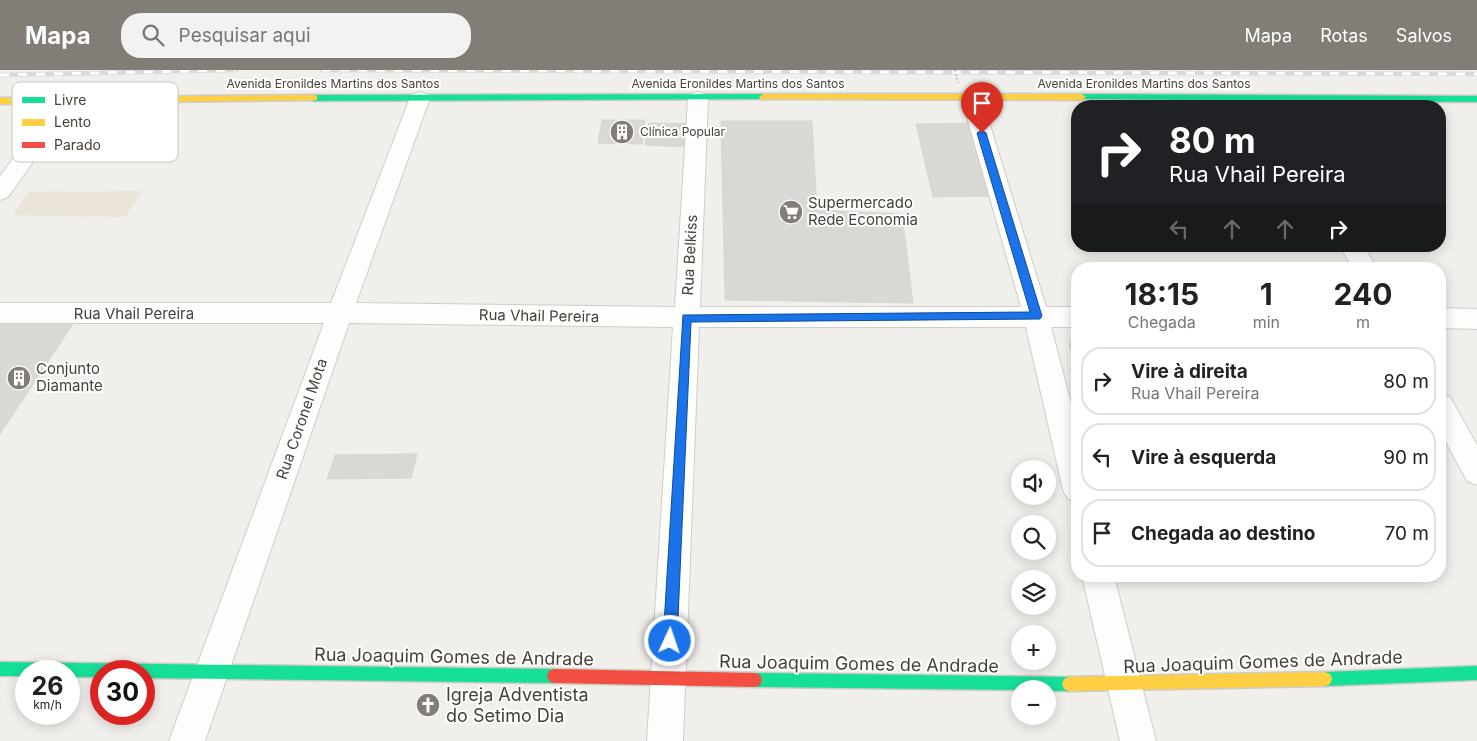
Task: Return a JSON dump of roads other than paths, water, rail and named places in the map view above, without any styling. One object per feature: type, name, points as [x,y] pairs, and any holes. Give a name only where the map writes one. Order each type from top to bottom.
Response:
[{"type":"street","name":"Avenida Eronildes Martins dos Santos","points":[[178,99],[698,98],[964,90],[1220,100]]},
{"type":"street","points":[[964,90],[1036,316],[1071,461]]},
{"type":"street","name":"Rua Coronel Mota","points":[[187,741],[340,313],[420,98]]},
{"type":"street","name":"Rua Belkiss","points":[[665,741],[698,98]]},
{"type":"street","name":"Avenida Eronildes Martins dos Santos","points":[[1408,100],[1477,99]]},
{"type":"street","points":[[0,192],[22,162]]},
{"type":"street","name":"Rua Vhail Pereira","points":[[0,313],[340,313],[686,318],[1071,317]]},
{"type":"street","points":[[1446,318],[1477,319]]},
{"type":"street","points":[[1446,416],[1477,472]]},
{"type":"street","points":[[1099,582],[1138,741]]},
{"type":"street","name":"Rua Joaquim Gomes de Andrade","points":[[0,669],[214,669],[668,679],[1123,684],[1477,673]]},
{"type":"railway","points":[[0,75],[236,70]]},
{"type":"railway","points":[[322,70],[1477,74]]},
{"type":"place","name":"Clínica Popular","points":[[622,132]]},
{"type":"place","name":"Supermercado Rede Economia","points":[[791,212]]},
{"type":"place","name":"Conjunto Diamante","points":[[19,378]]},
{"type":"place","name":"Igreja Adventista do Setimo Dia","points":[[428,705]]}]
